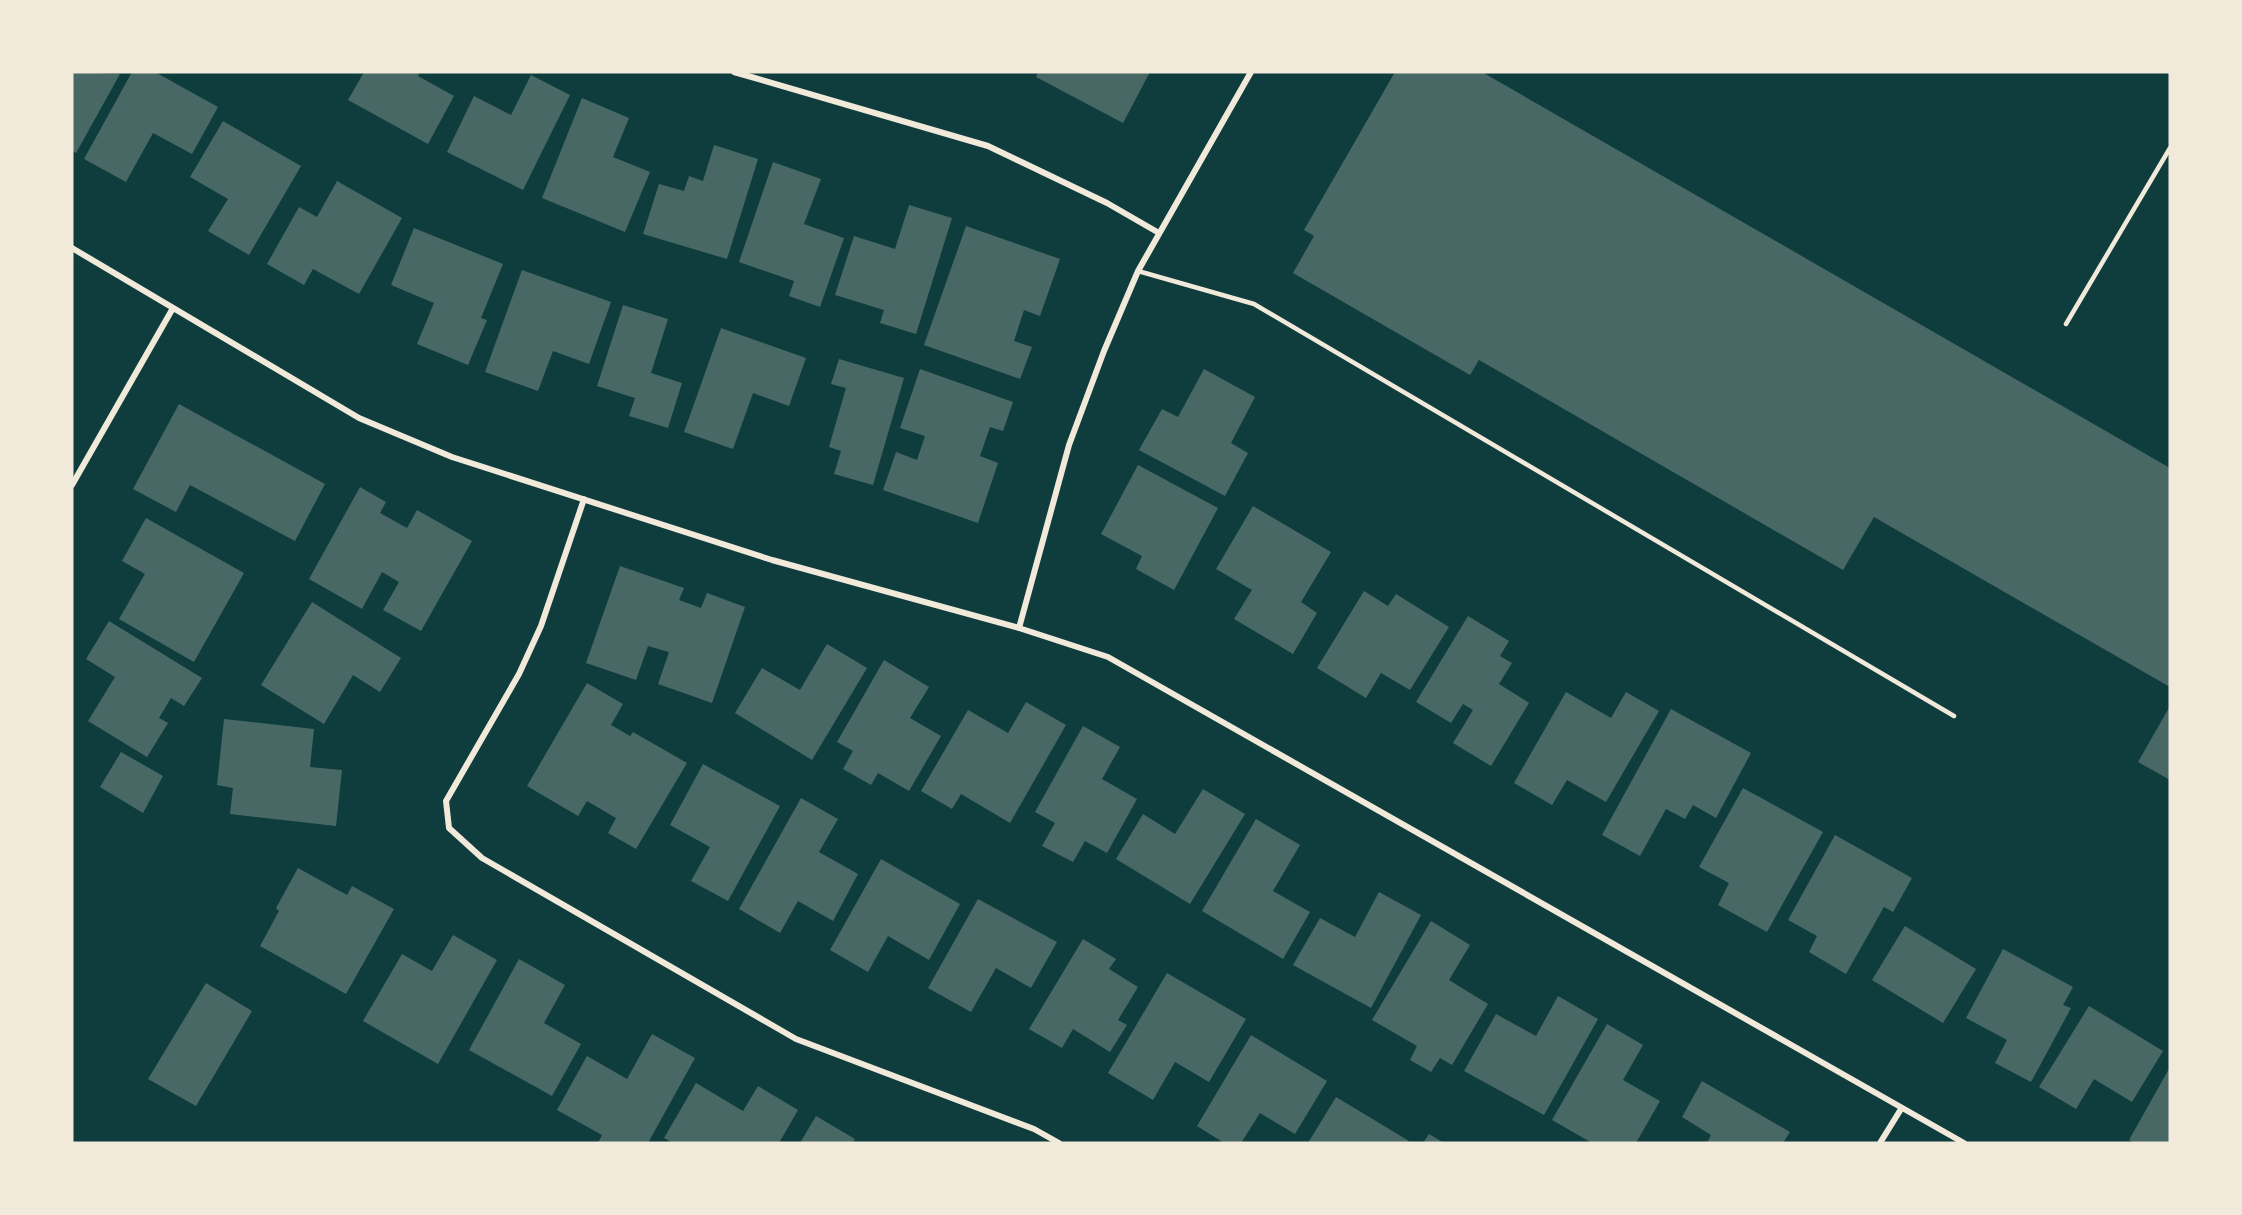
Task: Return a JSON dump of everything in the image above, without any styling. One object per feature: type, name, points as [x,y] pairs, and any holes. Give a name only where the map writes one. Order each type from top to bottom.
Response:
[{"type":"street","points":[[734,72],[988,146],[1107,203],[1159,233]]},
{"type":"street","points":[[1019,628],[1069,445],[1104,351],[1138,271],[1251,72]]},
{"type":"street","points":[[72,248],[359,418],[452,457],[772,560],[1019,628],[1108,657],[1964,1143]]},
{"type":"street","points":[[72,485],[173,308]]},
{"type":"street","points":[[584,499],[541,626],[519,674],[446,801],[449,828],[482,858],[796,1039],[1034,1129],[1059,1143]]},
{"type":"street","points":[[1880,1143],[1901,1109]]},
{"type":"lane","points":[[2066,324],[2170,148]]},
{"type":"lane","points":[[1138,271],[1254,304],[1954,716]]},
{"type":"building","points":[[72,72],[120,74],[76,153],[72,151]]},
{"type":"building","points":[[132,72],[155,72],[218,107],[192,154],[153,133],[126,182],[84,159]]},
{"type":"building","points":[[364,72],[420,72],[418,76],[454,96],[428,144],[348,100]]},
{"type":"building","points":[[1038,72],[1150,72],[1123,123],[1036,77]]},
{"type":"building","points":[[1395,72],[1482,72],[2170,468],[2170,687],[1874,517],[1843,570],[1479,360],[1470,375],[1293,273],[1314,236],[1304,230]]},
{"type":"building","points":[[531,75],[570,95],[523,190],[447,152],[474,96],[511,115]]},
{"type":"building","points":[[582,98],[629,118],[613,157],[650,172],[625,232],[542,198]]},
{"type":"building","points":[[223,121],[301,166],[249,255],[208,231],[228,199],[190,177]]},
{"type":"building","points":[[714,145],[758,159],[727,259],[643,234],[659,184],[684,191],[689,176],[703,181]]},
{"type":"building","points":[[773,162],[821,179],[804,224],[844,238],[820,307],[789,296],[794,281],[739,262]]},
{"type":"building","points":[[337,181],[402,218],[359,294],[313,269],[304,285],[267,264],[299,207],[317,217]]},
{"type":"building","points":[[909,205],[952,218],[916,334],[880,323],[884,310],[835,295],[854,236],[895,249]]},
{"type":"building","points":[[966,226],[1060,259],[1040,316],[1024,310],[1014,341],[1032,347],[1020,379],[924,345]]},
{"type":"building","points":[[414,228],[503,264],[481,318],[487,320],[468,365],[417,344],[434,303],[391,285]]},
{"type":"building","points":[[522,270],[611,302],[589,364],[553,351],[538,391],[485,372]]},
{"type":"building","points":[[623,305],[668,319],[651,373],[682,383],[668,428],[629,416],[635,398],[597,386]]},
{"type":"building","points":[[721,328],[806,358],[789,406],[753,393],[733,449],[684,432]]},
{"type":"building","points":[[839,359],[904,378],[873,485],[834,474],[841,451],[829,447],[846,388],[831,384]]},
{"type":"building","points":[[920,369],[1013,402],[1003,431],[990,427],[980,456],[998,463],[978,523],[883,490],[896,452],[917,460],[925,436],[900,428]]},
{"type":"building","points":[[1204,369],[1255,397],[1231,443],[1248,453],[1225,496],[1139,450],[1162,409],[1178,417]]},
{"type":"building","points":[[179,404],[325,484],[295,541],[190,485],[176,512],[133,489]]},
{"type":"building","points":[[1138,465],[1218,508],[1174,590],[1136,569],[1142,556],[1101,534]]},
{"type":"building","points":[[360,487],[386,502],[380,513],[407,528],[417,510],[472,541],[421,631],[383,610],[399,582],[382,572],[362,609],[309,579]]},
{"type":"building","points":[[1253,506],[1331,552],[1301,602],[1317,613],[1293,654],[1234,619],[1252,590],[1216,569]]},
{"type":"building","points":[[146,518],[244,573],[194,662],[119,619],[145,574],[122,561]]},
{"type":"building","points":[[620,566],[684,588],[679,600],[701,608],[707,593],[745,607],[712,703],[658,684],[669,652],[648,646],[636,680],[586,663]]},
{"type":"building","points":[[1364,591],[1388,606],[1396,594],[1449,627],[1410,690],[1381,673],[1366,698],[1317,668]]},
{"type":"building","points":[[312,602],[401,658],[380,692],[353,675],[324,724],[261,685]]},
{"type":"building","points":[[1468,616],[1509,641],[1500,656],[1512,663],[1499,684],[1529,703],[1491,766],[1453,743],[1473,710],[1463,704],[1451,723],[1416,702]]},
{"type":"building","points":[[109,621],[202,678],[184,706],[171,698],[159,718],[168,723],[147,757],[88,721],[115,677],[86,659]]},
{"type":"building","points":[[827,644],[867,668],[812,760],[735,713],[762,668],[800,690]]},
{"type":"building","points":[[884,660],[929,687],[910,718],[941,736],[909,791],[878,773],[871,785],[843,769],[853,751],[837,742]]},
{"type":"building","points":[[587,683],[623,704],[611,725],[630,736],[633,732],[687,763],[636,849],[608,833],[616,818],[587,801],[578,816],[527,786]]},
{"type":"building","points":[[1566,692],[1611,718],[1626,692],[1659,711],[1606,802],[1567,780],[1552,805],[1514,783]]},
{"type":"building","points":[[1026,702],[1066,725],[1010,823],[961,794],[952,809],[921,791],[968,710],[1008,733]]},
{"type":"building","points":[[2170,706],[2170,780],[2138,762]]},
{"type":"building","points":[[1671,709],[1751,753],[1716,818],[1693,805],[1685,819],[1666,809],[1640,856],[1602,835]]},
{"type":"building","points":[[224,719],[314,729],[310,767],[342,770],[336,826],[230,814],[233,788],[217,785]]},
{"type":"building","points":[[1083,726],[1120,747],[1102,779],[1137,799],[1107,853],[1085,841],[1073,862],[1042,846],[1055,823],[1035,812]]},
{"type":"building","points":[[121,752],[163,776],[143,813],[100,787]]},
{"type":"building","points":[[703,764],[780,806],[728,901],[691,881],[710,847],[670,825]]},
{"type":"building","points":[[1743,788],[1823,832],[1767,932],[1718,905],[1729,883],[1699,867]]},
{"type":"building","points":[[1203,789],[1245,814],[1190,904],[1116,859],[1143,814],[1175,834]]},
{"type":"building","points":[[801,798],[838,819],[819,852],[858,874],[833,921],[798,901],[780,933],[739,909]]},
{"type":"building","points":[[1256,819],[1300,845],[1273,891],[1310,912],[1283,959],[1202,911]]},
{"type":"building","points":[[1835,835],[1912,878],[1893,912],[1884,907],[1846,974],[1809,952],[1817,936],[1788,920]]},
{"type":"building","points":[[881,859],[960,904],[929,960],[888,936],[868,972],[830,950]]},
{"type":"building","points":[[298,868],[347,895],[352,886],[394,909],[346,994],[260,946],[279,911],[276,908]]},
{"type":"building","points":[[1379,892],[1421,915],[1371,1008],[1293,965],[1320,918],[1355,937]]},
{"type":"building","points":[[978,899],[1057,942],[1031,988],[996,968],[971,1012],[928,988]]},
{"type":"building","points":[[1431,921],[1470,945],[1449,980],[1488,1004],[1452,1065],[1440,1058],[1431,1072],[1410,1060],[1417,1046],[1372,1020]]},
{"type":"building","points":[[1905,926],[1976,969],[1943,1023],[1872,980]]},
{"type":"building","points":[[453,935],[497,960],[438,1064],[363,1021],[402,954],[432,971]]},
{"type":"building","points":[[1083,939],[1116,959],[1109,969],[1138,987],[1118,1020],[1127,1025],[1110,1052],[1073,1029],[1062,1048],[1029,1029]]},
{"type":"building","points":[[2003,949],[2073,987],[2063,1005],[2071,1008],[2031,1082],[1995,1063],[2007,1040],[1966,1018]]},
{"type":"building","points":[[519,959],[565,985],[544,1023],[581,1044],[552,1096],[469,1050]]},
{"type":"building","points":[[1167,973],[1246,1019],[1209,1082],[1175,1062],[1153,1100],[1108,1073]]},
{"type":"building","points":[[206,983],[252,1011],[196,1106],[148,1079]]},
{"type":"building","points":[[1558,996],[1598,1019],[1544,1115],[1464,1071],[1496,1014],[1536,1036]]},
{"type":"building","points":[[2089,1006],[2163,1051],[2132,1102],[2094,1079],[2076,1109],[2039,1087]]},
{"type":"building","points":[[1607,1024],[1643,1045],[1623,1080],[1660,1101],[1636,1143],[1592,1143],[1552,1120]]},
{"type":"building","points":[[652,1034],[695,1058],[648,1143],[598,1143],[602,1135],[557,1110],[587,1056],[627,1079]]},
{"type":"building","points":[[1251,1035],[1327,1081],[1295,1134],[1260,1113],[1241,1143],[1224,1143],[1197,1126]]},
{"type":"building","points":[[2170,1067],[2170,1143],[2134,1143],[2129,1140]]},
{"type":"building","points":[[1702,1081],[1790,1132],[1783,1143],[1707,1143],[1711,1135],[1682,1117]]},
{"type":"building","points":[[696,1083],[743,1111],[758,1086],[798,1110],[779,1143],[673,1143],[664,1138]]},
{"type":"building","points":[[1336,1097],[1409,1141],[1407,1143],[1308,1143]]},
{"type":"building","points":[[816,1116],[855,1139],[852,1143],[800,1143]]},
{"type":"building","points":[[1429,1134],[1444,1143],[1423,1143]]}]
